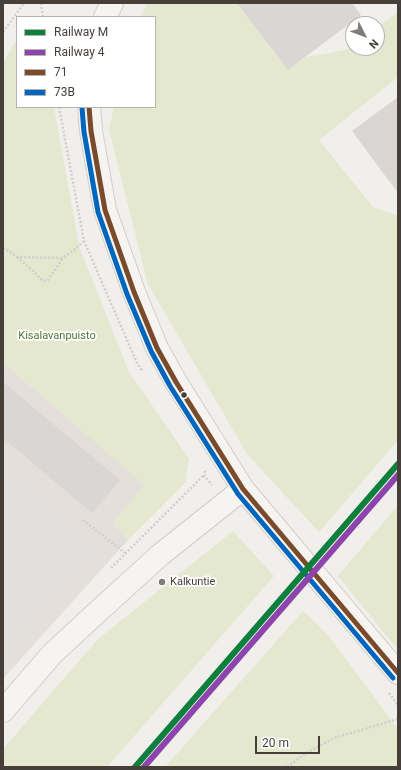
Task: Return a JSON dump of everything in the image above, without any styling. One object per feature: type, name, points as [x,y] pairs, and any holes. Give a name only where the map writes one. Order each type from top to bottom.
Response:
[{"type":"main road","points":[[106,16],[112,3]]},
{"type":"main road","points":[[89,108],[90,131],[105,210],[137,299],[157,348],[176,382],[243,488],[398,673]]},
{"type":"main road","points":[[3,712],[52,654],[160,555],[243,488]]},
{"type":"path","points":[[3,32],[24,3]]},
{"type":"path","points":[[41,3],[43,16]]},
{"type":"path","points":[[3,248],[17,257],[43,281],[48,280],[63,258],[84,241]]},
{"type":"path","points":[[17,257],[63,258]]},
{"type":"path","points":[[83,520],[125,553]]},
{"type":"path","points":[[287,767],[306,753],[334,738],[398,719]]},
{"type":"shaded area","points":[[3,362],[145,485],[113,523],[128,540],[3,679]]},
{"type":"shaded area","points":[[8,472],[96,544],[3,658],[3,478]]},
{"type":"green space","points":[[147,3],[238,3],[288,70],[306,57],[345,50],[345,56],[385,56],[385,21],[398,12],[398,77],[319,140],[373,207],[398,216],[398,440],[319,532],[247,454],[148,284],[109,130],[114,108],[156,108],[156,16],[140,16]]},
{"type":"green space","name":"Kisalavanpuisto","points":[[16,42],[16,108],[54,108],[79,246],[129,372],[189,459],[185,483],[128,540],[113,523],[144,485],[3,362],[3,62]]},
{"type":"green space","points":[[398,505],[398,650],[338,576]]},
{"type":"green space","points":[[233,531],[274,576],[107,767],[3,767],[3,749],[98,639]]},
{"type":"green space","points":[[303,611],[328,635],[398,729],[398,767],[165,767]]},
{"type":"building","points":[[237,3],[352,3],[361,15],[345,16],[345,27],[288,70]]},
{"type":"building","points":[[398,97],[398,193],[352,131]]},
{"type":"building","points":[[3,382],[120,480],[92,513],[3,438]]},
{"type":"rail line","name":"M","points":[[135,767],[398,464]]},
{"type":"rail line","name":"4","points":[[144,767],[398,475]]},
{"type":"transit line","name":"73B","points":[[82,108],[84,132],[98,212],[127,294],[151,351],[170,386],[238,494],[393,678]]},
{"type":"transit line","name":"71","points":[[89,108],[91,131],[105,210],[134,292],[157,348],[176,382],[243,489],[398,673]]},
{"type":"place","name":"Kalkuntie","points":[[162,582]]}]
